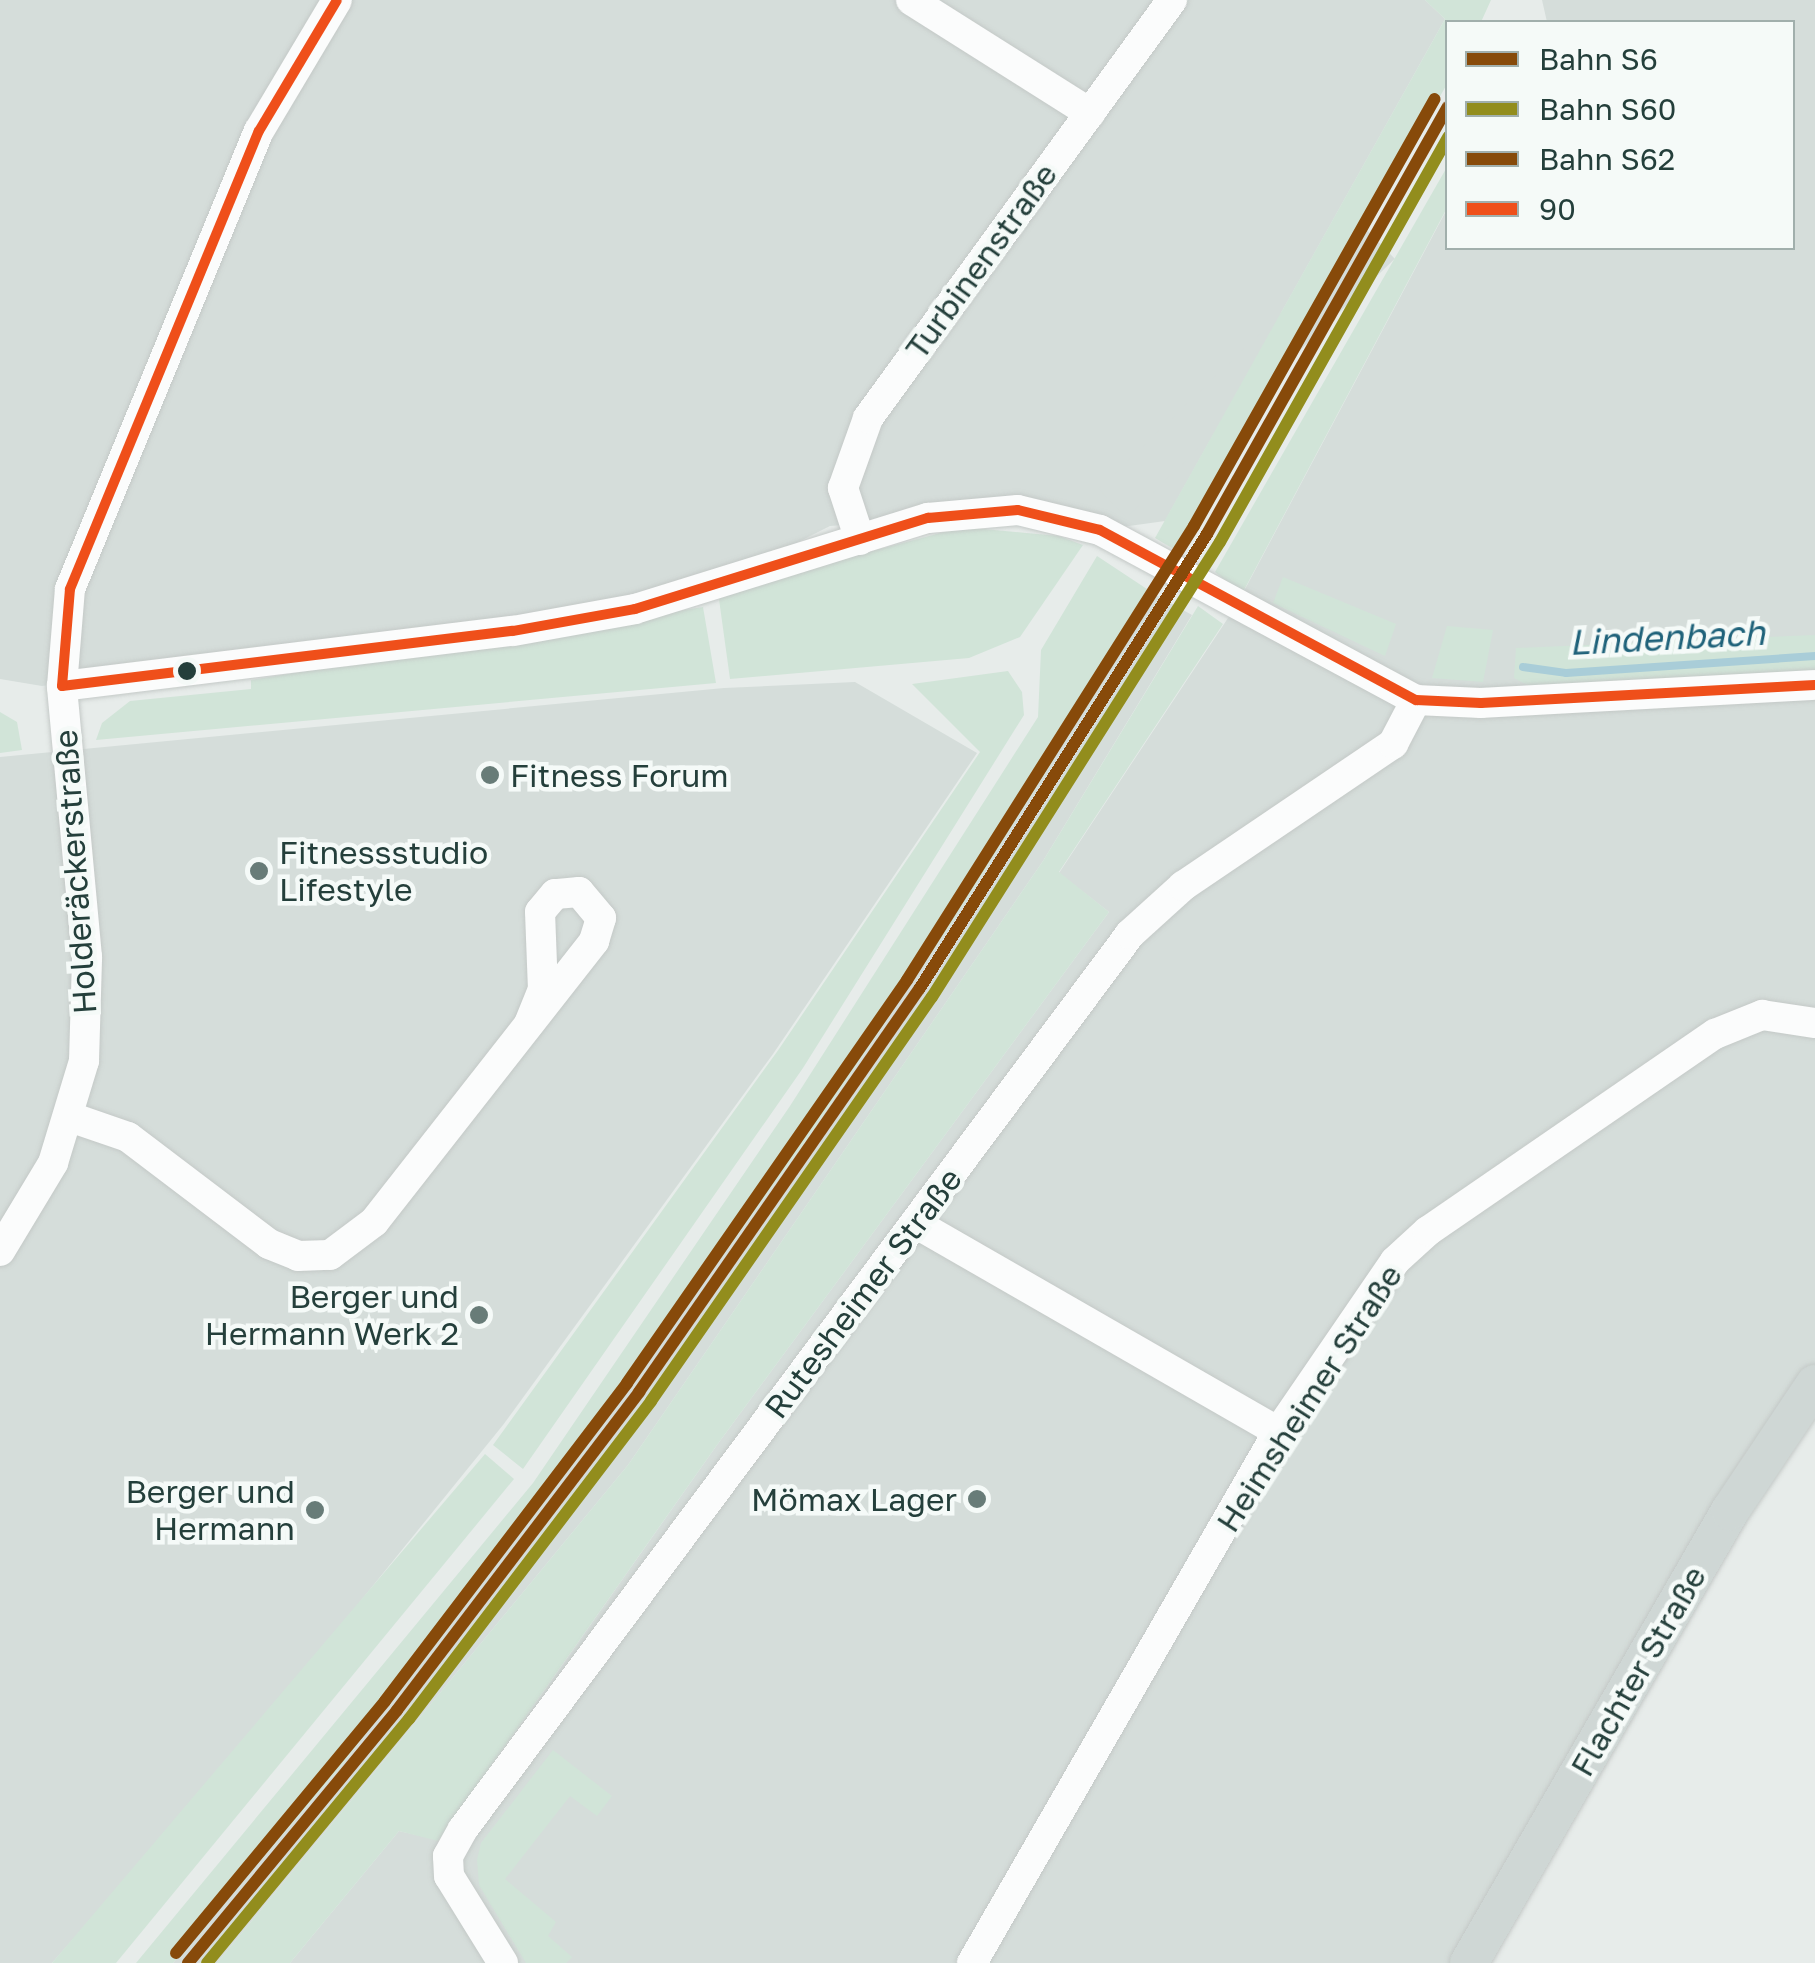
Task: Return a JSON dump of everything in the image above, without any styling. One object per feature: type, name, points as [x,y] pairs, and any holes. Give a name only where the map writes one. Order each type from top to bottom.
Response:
[{"type":"main road","name":"Flachter Straße","points":[[1469,1963],[1730,1511],[1815,1384]]},
{"type":"street","points":[[911,0],[1090,113]]},
{"type":"street","name":"Turbinenstraße","points":[[860,540],[843,488],[861,431],[1172,0]]},
{"type":"street","name":"Holderäckerstraße","points":[[0,1250],[29,1210],[70,1117],[89,1006],[62,686],[70,589],[259,131],[334,1]]},
{"type":"street","points":[[62,686],[513,631],[635,609],[964,510],[1018,510],[1065,520],[1132,546],[1416,700],[1481,703],[1815,685]]},
{"type":"street","name":"Rutesheimer Straße","points":[[503,1963],[449,1876],[448,1856],[1130,934],[1182,886],[1382,753],[1404,728],[1416,700]]},
{"type":"street","name":"Heimsheimer Straße","points":[[972,1963],[1278,1432],[1396,1261],[1428,1231],[1730,1026],[1762,1015],[1815,1024]]},
{"type":"street","points":[[70,1117],[128,1137],[268,1244],[298,1256],[330,1255],[374,1222],[529,1023]]},
{"type":"street","points":[[915,1223],[1278,1432]]},
{"type":"shaded area","points":[[0,0],[1425,0],[1445,19],[1165,521],[1100,530],[928,518],[830,526],[707,588],[42,686],[0,679]]},
{"type":"shaded area","points":[[1542,0],[1815,0],[1815,1384],[1469,1963],[290,1963],[399,1831],[439,1840],[717,1445],[1109,912],[1059,873],[1236,606],[1445,213],[1445,250],[1795,250],[1795,20],[1547,20]]},
{"type":"shaded area","points":[[1367,230],[1395,259],[1126,518],[1099,489]]},
{"type":"shaded area","points":[[1156,595],[1192,615],[1043,861],[628,1465],[217,1963],[173,1963],[338,1770],[568,1470],[807,1139],[954,920]]},
{"type":"shaded area","points":[[855,682],[977,753],[773,1054],[503,1425],[240,1750],[52,1963],[0,1963],[0,757],[724,688]]},
{"type":"green space","points":[[1425,0],[1491,0],[1482,20],[1445,20],[1445,88],[1182,554],[1155,538],[1445,19]]},
{"type":"green space","points":[[1445,170],[1445,212],[1242,594],[1215,572]]},
{"type":"green space","points":[[963,527],[1059,536],[1083,545],[1020,637],[969,658],[730,679],[718,592]]},
{"type":"green space","points":[[1097,556],[1156,595],[954,920],[807,1139],[568,1470],[338,1770],[173,1963],[136,1963],[533,1483],[790,1106],[1038,717],[1041,650]]},
{"type":"green space","points":[[1283,577],[1396,624],[1385,656],[1273,603]]},
{"type":"green space","points":[[1198,606],[1223,624],[1059,872],[1109,912],[717,1445],[438,1841],[399,1831],[290,1963],[217,1963],[628,1465],[1043,861]]},
{"type":"green space","points":[[703,607],[716,683],[96,740],[102,723],[130,701],[251,689],[251,680]]},
{"type":"green space","points":[[1447,626],[1493,630],[1483,682],[1432,678]]},
{"type":"green space","points":[[1815,635],[1815,671],[1531,687],[1514,678],[1516,648]]},
{"type":"green space","points":[[1008,671],[1022,692],[1024,715],[803,1068],[523,1469],[493,1445],[779,1049],[980,752],[912,684]]},
{"type":"green space","points":[[0,712],[17,722],[22,750],[0,753]]},
{"type":"green space","points":[[485,1454],[514,1479],[116,1963],[52,1963]]},
{"type":"green space","points":[[553,1750],[612,1796],[597,1816],[570,1796],[505,1879],[556,1922],[548,1936],[572,1957],[566,1963],[526,1963],[479,1885],[477,1860],[481,1843]]},
{"type":"waterway","name":"Lindenbach","points":[[1523,667],[1566,673],[1815,656]]},
{"type":"rail line","name":"S62","points":[[176,1953],[385,1701],[627,1383],[907,980],[1194,526],[1435,99]]},
{"type":"rail line","name":"S6","points":[[188,1963],[397,1710],[639,1392],[920,988],[1207,534],[1445,112]]},
{"type":"rail line","name":"S60","points":[[207,1963],[409,1719],[651,1401],[932,997],[1220,542],[1445,142]]},
{"type":"transit line","name":"90","points":[[62,686],[70,589],[259,131],[337,0]]},
{"type":"transit line","name":"90","points":[[62,686],[513,631],[635,609],[928,518],[1018,510],[1100,530],[1416,700],[1481,703],[1815,685]]},
{"type":"place","name":"Fitness Forum","points":[[490,775]]},
{"type":"place","name":"Fitnessstudio Lifestyle","points":[[259,871]]},
{"type":"place","name":"Berger und Hermann Werk 2","points":[[479,1315]]},
{"type":"place","name":"Mömax Lager","points":[[977,1499]]},
{"type":"place","name":"Berger und Hermann","points":[[315,1510]]}]
